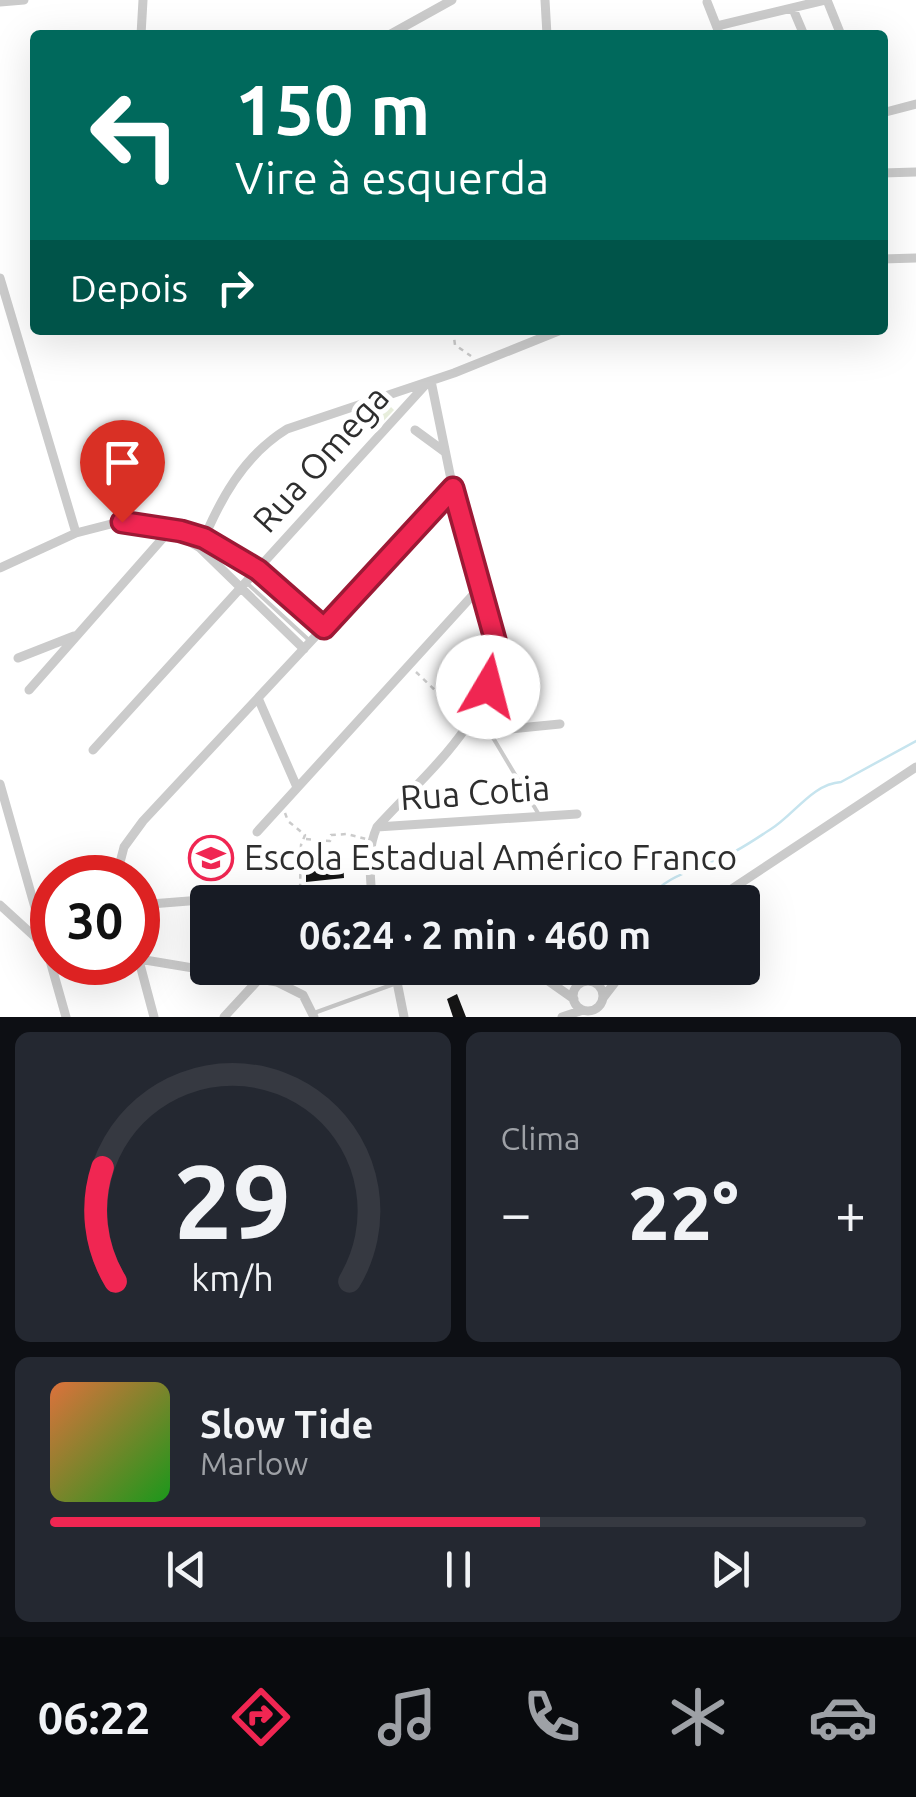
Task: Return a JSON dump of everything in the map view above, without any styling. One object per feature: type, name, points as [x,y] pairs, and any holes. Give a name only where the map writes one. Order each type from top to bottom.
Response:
[{"type":"street","points":[[0,2],[24,0]]},
{"type":"street","points":[[141,30],[143,0]]},
{"type":"street","points":[[398,30],[452,0]]},
{"type":"street","points":[[545,0],[547,30]]},
{"type":"street","points":[[722,30],[826,0],[840,30]]},
{"type":"street","points":[[707,2],[719,30]]},
{"type":"street","points":[[794,9],[802,30]]},
{"type":"street","points":[[888,111],[916,104]]},
{"type":"street","points":[[888,173],[916,172]]},
{"type":"street","points":[[888,259],[916,258]]},
{"type":"street","points":[[0,278],[76,533]]},
{"type":"street","points":[[202,543],[239,471],[265,442],[287,429],[430,382],[548,335]]},
{"type":"street","points":[[372,885],[371,842],[377,827],[466,726],[488,687],[496,659],[496,643],[453,488],[430,382]]},
{"type":"street","name":"Rua Omega","points":[[93,750],[430,382]]},
{"type":"street","points":[[415,430],[445,452]]},
{"type":"street","points":[[122,855],[132,834],[453,488]]},
{"type":"street","points":[[0,568],[76,533],[122,522],[172,531],[202,543],[249,578],[314,638]]},
{"type":"street","points":[[29,690],[172,531]]},
{"type":"street","points":[[202,543],[249,578],[314,638]]},
{"type":"street","points":[[256,832],[482,585]]},
{"type":"street","points":[[18,658],[76,636]]},
{"type":"street","points":[[258,698],[296,785]]},
{"type":"street","points":[[466,726],[489,731],[560,724]]},
{"type":"street","points":[[738,885],[916,767]]},
{"type":"street","points":[[0,784],[30,887]]},
{"type":"street","name":"Rua Cotia","points":[[377,827],[576,814]]},
{"type":"street","points":[[160,904],[190,904]]},
{"type":"street","points":[[0,905],[30,932]]},
{"type":"street","points":[[160,961],[190,965]]},
{"type":"street","points":[[58,985],[66,1017]]},
{"type":"street","points":[[145,985],[154,1017]]},
{"type":"street","points":[[224,1017],[254,985]]},
{"type":"street","points":[[284,985],[304,995],[314,1015]]},
{"type":"street","points":[[398,985],[404,1017]]},
{"type":"street","points":[[554,985],[582,1008]]},
{"type":"street","points":[[595,985],[601,988],[601,1017]]},
{"type":"street","points":[[560,1017],[582,1008],[596,1009],[613,985]]},
{"type":"lane","points":[[489,731],[540,817]]},
{"type":"lane","points":[[314,1015],[389,985]]},
{"type":"path","points":[[454,335],[455,345],[480,362]]},
{"type":"path","points":[[408,665],[466,726]]},
{"type":"path","points":[[282,802],[288,821],[303,832],[299,885]]},
{"type":"path","points":[[304,839],[330,841],[330,835],[346,834],[371,842]]},
{"type":"green space","points":[[391,407],[394,410],[373,432],[348,422]]},
{"type":"building","points":[[343,859],[344,878],[306,882],[306,863]]},
{"type":"building","points":[[457,994],[466,1017],[453,1017],[447,999]]},
{"type":"waterway","points":[[663,885],[751,842],[821,788],[841,782],[916,741]]},
{"type":"place","name":"Escola Estadual Américo Franco","points":[[211,858]]},
{"type":"route","points":[[122,522],[204,538],[258,570],[324,628],[453,488],[496,643],[488,687]]}]
